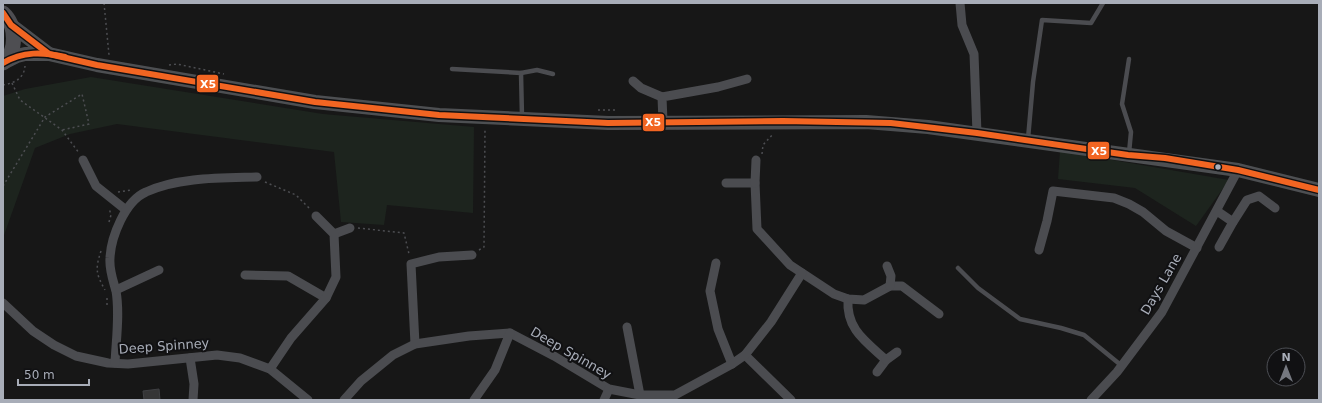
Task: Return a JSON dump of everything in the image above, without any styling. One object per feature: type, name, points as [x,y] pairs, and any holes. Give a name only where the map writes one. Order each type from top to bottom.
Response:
[{"type":"highway","points":[[4,62],[13,44],[14,35],[7,19]]},
{"type":"main road","points":[[7,19],[49,54]]},
{"type":"main road","points":[[4,62],[21,55],[49,54],[97,65],[315,102],[432,114],[608,123],[866,122],[977,133],[1128,155],[1165,158],[1238,170],[1319,190]]},
{"type":"street","points":[[960,3],[962,25],[974,54],[977,133]]},
{"type":"street","points":[[633,81],[641,88],[662,97],[718,87],[747,79]]},
{"type":"street","points":[[662,97],[663,122]]},
{"type":"street","points":[[83,160],[96,186],[126,210]]},
{"type":"street","points":[[756,160],[755,183],[757,228],[790,265],[834,294],[848,299],[864,300],[890,286],[902,286],[939,314]]},
{"type":"street","name":"Days Lane","points":[[1091,400],[1122,366],[1162,312],[1238,170]]},
{"type":"street","points":[[115,364],[117,327],[116,290],[112,281],[109,259],[113,237],[126,210],[145,192],[190,180],[257,177]]},
{"type":"street","points":[[726,183],[755,183]]},
{"type":"street","points":[[1039,250],[1048,220],[1053,191],[1107,197],[1129,204],[1143,212],[1166,231],[1197,248]]},
{"type":"street","points":[[1219,247],[1247,200],[1259,196],[1275,208]]},
{"type":"street","points":[[1217,211],[1233,222]]},
{"type":"street","points":[[270,369],[291,338],[326,298],[336,276],[334,234],[316,216]]},
{"type":"street","points":[[334,234],[350,228]]},
{"type":"street","points":[[415,344],[411,264],[439,257],[472,255]]},
{"type":"street","points":[[716,263],[710,291],[718,329],[732,364]]},
{"type":"street","points":[[887,266],[891,276],[890,286]]},
{"type":"street","points":[[116,290],[159,270]]},
{"type":"street","name":"Deep Spinney","points":[[344,400],[361,381],[393,355],[415,344],[469,336],[510,334],[554,356],[609,389],[640,396],[676,397],[746,355],[771,322],[802,273]]},
{"type":"street","points":[[245,275],[288,276],[326,298]]},
{"type":"street","points":[[848,299],[847,312],[852,326],[861,337],[886,360]]},
{"type":"street","name":"Deep Spinney","points":[[3,303],[33,331],[54,345],[76,356],[115,364],[217,355],[240,358],[270,369],[308,400]]},
{"type":"street","points":[[627,327],[640,396]]},
{"type":"street","points":[[474,400],[495,370],[510,334]]},
{"type":"street","points":[[876,372],[886,360],[897,352]]},
{"type":"street","points":[[746,355],[791,400]]},
{"type":"street","points":[[190,358],[194,384],[193,400]]},
{"type":"street","points":[[604,400],[609,389]]},
{"type":"lane","points":[[1028,140],[1032,82],[1042,20],[1091,23],[1103,3]]},
{"type":"lane","points":[[1128,155],[1130,132],[1122,104],[1129,59]]},
{"type":"lane","points":[[452,69],[521,72],[537,70],[553,74]]},
{"type":"lane","points":[[521,72],[522,119]]},
{"type":"lane","points":[[958,268],[978,288],[1020,319],[1061,328],[1084,335],[1122,366]]},
{"type":"path","points":[[104,3],[110,51],[109,59]]},
{"type":"path","points":[[164,65],[177,64],[230,75]]},
{"type":"path","points":[[3,85],[12,83],[20,78],[24,72],[25,66]]},
{"type":"path","points":[[12,83],[20,100],[62,130],[83,160]]},
{"type":"path","points":[[3,186],[45,117],[82,94],[89,124],[62,130]]},
{"type":"path","points":[[594,110],[617,110]]},
{"type":"path","points":[[472,255],[484,247],[485,117]]},
{"type":"path","points":[[756,160],[762,160],[763,145],[776,131]]},
{"type":"path","points":[[257,177],[267,183],[296,195],[316,216]]},
{"type":"path","points":[[107,228],[111,215],[108,201],[111,197],[118,192],[137,189]]},
{"type":"path","points":[[350,228],[404,233],[411,264]]},
{"type":"path","points":[[101,250],[97,265],[97,276],[106,292],[108,315]]},
{"type":"shaded area","points":[[91,77],[323,114],[474,127],[473,213],[387,205],[384,225],[341,222],[334,152],[117,124],[70,134],[35,148],[3,238],[3,96],[25,89]]},
{"type":"shaded area","points":[[1060,151],[1229,180],[1196,226],[1135,188],[1058,179]]},
{"type":"building","points":[[159,389],[160,400],[144,400],[143,391]]},
{"type":"transit line","name":"X5","points":[[3,13],[11,25],[49,54],[97,65],[315,102],[439,115],[608,123],[783,121],[891,123],[977,133],[1128,155],[1165,158],[1238,170],[1319,190]]},
{"type":"transit line","name":"X5","points":[[3,63],[18,56],[33,54],[49,54],[65,57]]}]
